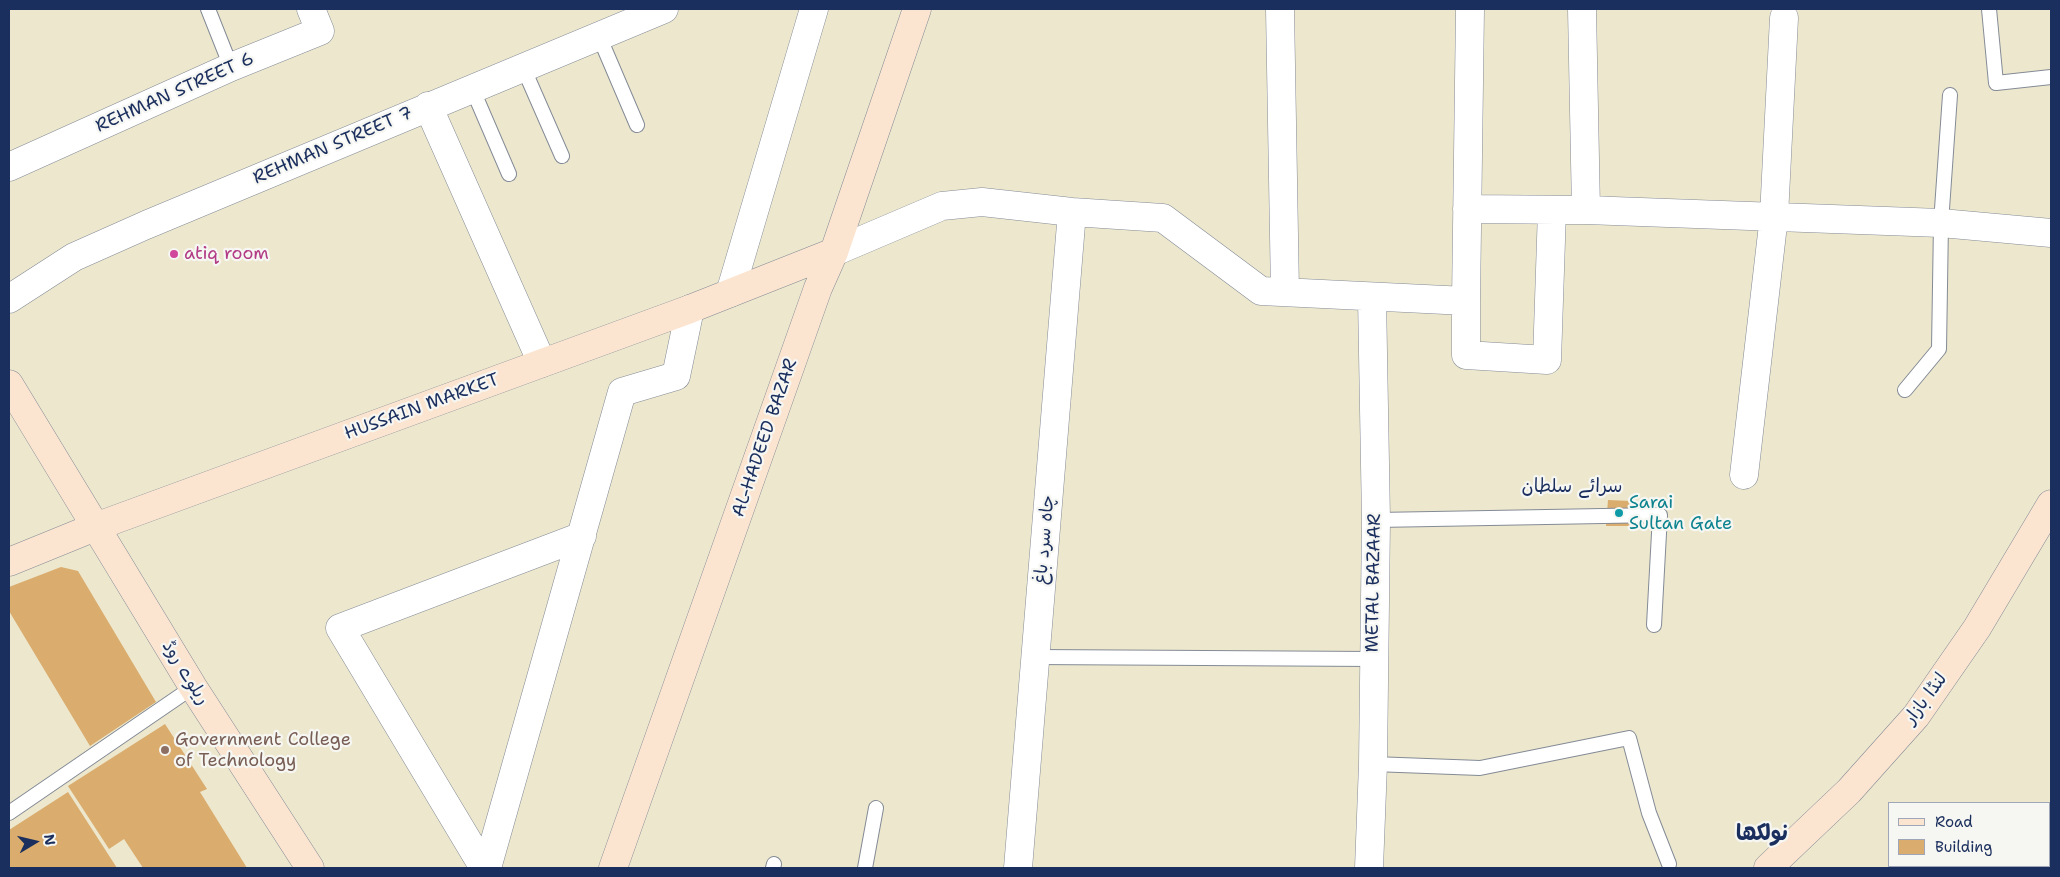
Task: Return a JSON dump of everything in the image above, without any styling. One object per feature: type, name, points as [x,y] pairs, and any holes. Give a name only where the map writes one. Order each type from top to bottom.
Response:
[{"type":"street","name":"REHMAN STREET 6","points":[[9,167],[231,67],[320,31],[311,9]]},
{"type":"street","name":"REHMAN STREET 7","points":[[9,299],[74,257],[428,106],[664,9]]},
{"type":"street","points":[[730,293],[814,9]]},
{"type":"street","name":"AL-HADEED BAZAR","points":[[613,868],[818,288],[834,252],[917,9]]},
{"type":"street","points":[[1280,9],[1285,292]]},
{"type":"street","points":[[1470,9],[1466,355],[1547,360],[1552,210]]},
{"type":"street","points":[[1582,9],[1586,210]]},
{"type":"street","points":[[1744,475],[1774,216],[1784,18]]},
{"type":"street","points":[[428,106],[542,363]]},
{"type":"street","points":[[834,252],[942,206],[982,202],[1072,212],[1163,218],[1261,290],[1372,297],[1466,300]]},
{"type":"street","points":[[1467,210],[1586,210],[1774,216],[1941,223],[2051,232]]},
{"type":"street","name":"چاہ سرد باغ","points":[[1018,868],[1072,212]]},
{"type":"street","name":"HUSSAIN MARKET","points":[[9,562],[95,528],[690,309],[834,252]]},
{"type":"street","name":"METAL BAZAAR","points":[[1369,868],[1373,764],[1376,520],[1372,297]]},
{"type":"street","points":[[485,868],[622,392],[676,376],[690,309]]},
{"type":"street","name":"ریلوے روڈ","points":[[9,384],[95,528],[310,868]]},
{"type":"street","name":"لنڈا بازار","points":[[1768,868],[1849,791],[1916,716],[1978,628],[2051,504]]},
{"type":"street","points":[[485,868],[340,628],[582,536]]},
{"type":"lane","points":[[208,9],[231,67]]},
{"type":"lane","points":[[1989,9],[1996,84],[2051,77]]},
{"type":"lane","points":[[598,36],[637,125]]},
{"type":"lane","points":[[523,67],[562,156]]},
{"type":"lane","points":[[472,88],[510,174]]},
{"type":"lane","points":[[1905,390],[1939,349],[1941,223],[1950,94]]},
{"type":"lane","points":[[1376,520],[1660,515],[1654,625]]},
{"type":"lane","points":[[1035,656],[1373,658]]},
{"type":"lane","points":[[9,814],[194,687]]},
{"type":"lane","points":[[1373,764],[1480,768],[1629,738],[1648,813],[1669,864]]},
{"type":"lane","points":[[865,868],[876,808]]},
{"type":"building","name":"Sarai Sultan Gate","points":[[1608,500],[1631,501],[1630,526],[1606,526]]},
{"type":"building","points":[[61,567],[78,571],[156,702],[90,746],[9,611],[9,587]]},
{"type":"building","points":[[165,724],[207,789],[200,792],[247,868],[143,868],[124,839],[109,849],[68,786]]},
{"type":"building","points":[[68,792],[117,868],[9,868],[9,830]]},
{"type":"place","name":"atiq room","points":[[174,254]]},
{"type":"place","name":"Sarai Sultan Gate","points":[[1619,513]]},
{"type":"place","name":"Government College of Technology","points":[[165,750]]},
{"type":"district","name":"سرائے سلطان","points":[[1572,487]]},
{"type":"district","name":"نولکھا","points":[[1762,834]]}]
